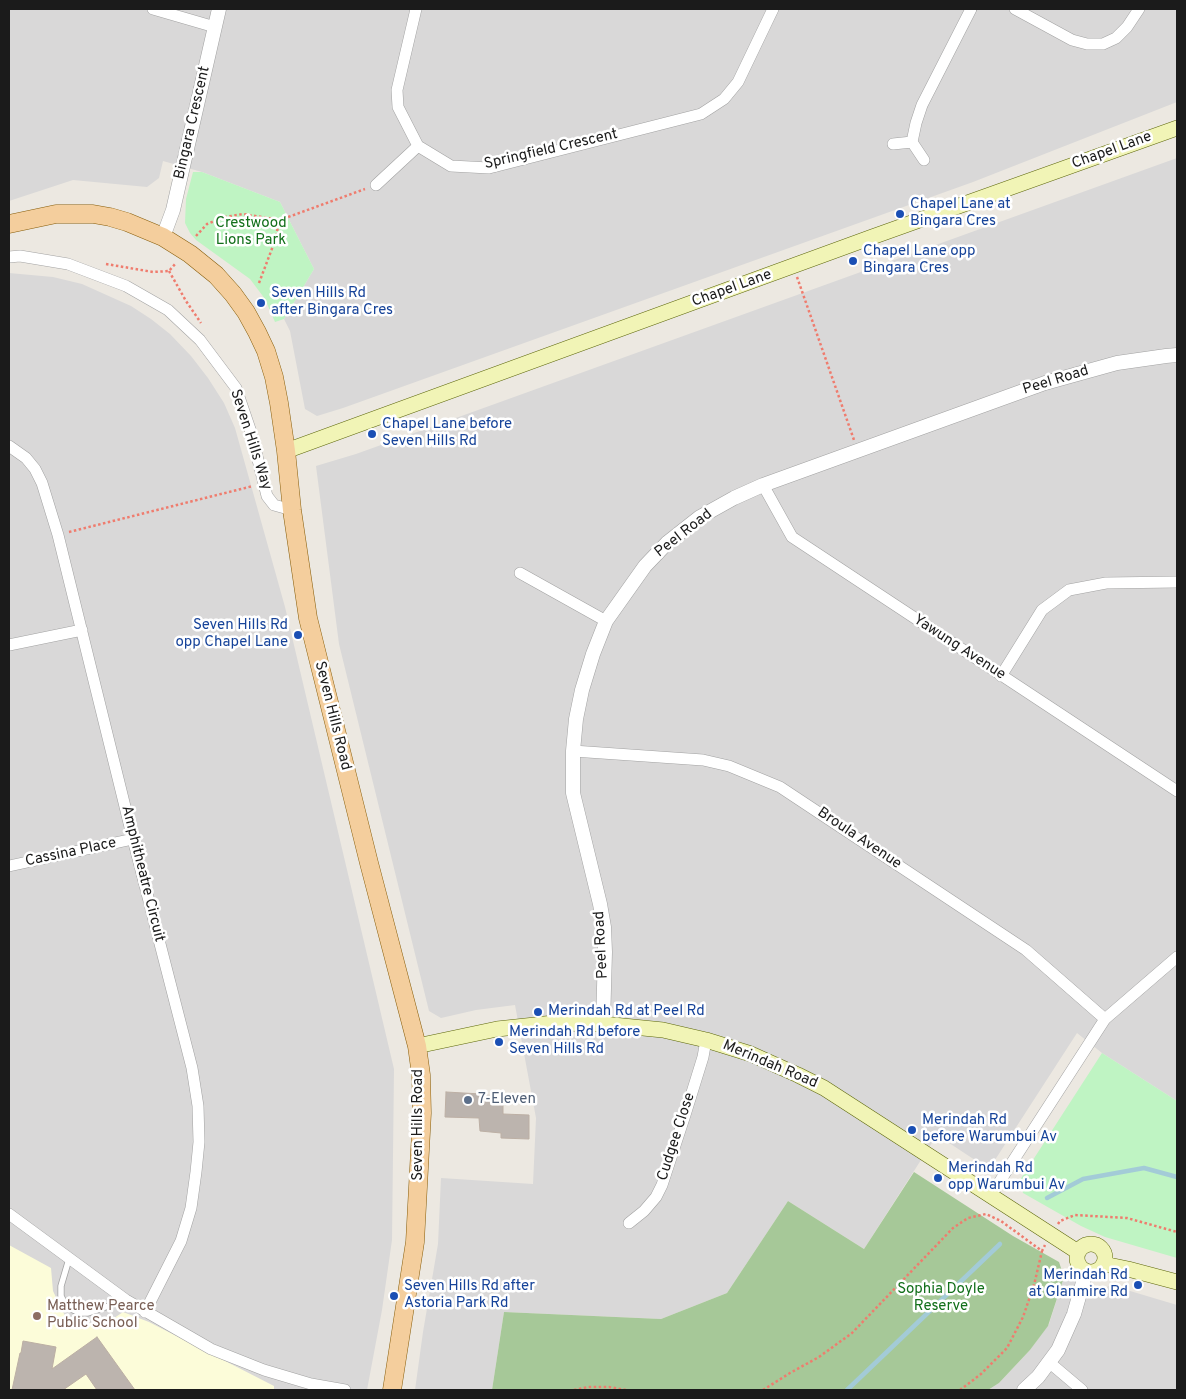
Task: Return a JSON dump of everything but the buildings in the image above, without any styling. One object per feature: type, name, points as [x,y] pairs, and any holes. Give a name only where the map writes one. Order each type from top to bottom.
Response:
[{"type":"main road","name":"Chapel Lane","points":[[286,451],[1177,128]]},
{"type":"main road","name":"Seven Hills Road","points":[[9,224],[56,214],[93,214],[127,222],[164,237],[190,254],[216,275],[246,312],[266,351],[280,403],[292,510],[308,618],[366,853],[417,1046],[421,1075],[422,1113],[415,1242],[392,1390]]},
{"type":"main road","name":"Merindah Road","points":[[417,1046],[497,1029],[554,1023],[603,1024],[663,1030],[706,1040],[751,1054],[824,1088],[1078,1252]]},
{"type":"main road","points":[[1094,1245],[1102,1250],[1105,1259],[1104,1264],[1095,1272],[1086,1272],[1082,1270],[1077,1262],[1078,1252],[1085,1246],[1094,1245]]},
{"type":"main road","points":[[1104,1264],[1177,1282]]},
{"type":"street","points":[[153,9],[214,27]]},
{"type":"street","name":"Bingara Crescent","points":[[164,237],[173,210],[219,9]]},
{"type":"street","points":[[376,185],[418,146],[398,107],[396,90],[416,9]]},
{"type":"street","name":"Springfield Crescent","points":[[418,146],[451,166],[489,168],[702,114],[724,99],[738,82],[773,9]]},
{"type":"street","points":[[924,160],[912,142],[916,123],[922,105],[971,9]]},
{"type":"street","points":[[1015,9],[1072,40],[1088,44],[1103,44],[1116,38],[1127,27],[1139,9]]},
{"type":"street","points":[[893,144],[912,142]]},
{"type":"street","name":"Seven Hills Way","points":[[9,257],[20,256],[68,264],[126,286],[168,310],[200,340],[236,388],[267,496],[274,504],[292,510]]},
{"type":"street","name":"Peel Road","points":[[603,1024],[604,927],[573,793],[573,751],[576,719],[582,690],[593,654],[606,621],[645,566],[667,543],[700,517],[734,498],[763,485],[1045,383],[1117,363],[1177,356]]},
{"type":"street","name":"Amphitheatre Circuit","points":[[9,446],[26,458],[35,469],[42,483],[58,535],[133,840],[192,1068],[198,1106],[199,1142],[191,1208],[181,1241],[145,1312]]},
{"type":"street","name":"Yawung Avenue","points":[[763,485],[792,537],[1177,791]]},
{"type":"street","points":[[520,574],[606,621]]},
{"type":"street","points":[[1001,676],[1042,610],[1069,590],[1106,583],[1177,582]]},
{"type":"street","points":[[9,645],[82,630]]},
{"type":"street","name":"Broula Avenue","points":[[573,751],[703,760],[729,766],[780,787],[1026,950],[1106,1019]]},
{"type":"street","name":"Cassina Place","points":[[9,866],[133,840]]},
{"type":"street","points":[[991,1195],[1106,1019],[1177,957]]},
{"type":"street","name":"Cudgee Close","points":[[629,1224],[656,1197],[662,1185],[686,1115],[706,1040]]},
{"type":"street","points":[[9,1214],[126,1300],[211,1348],[264,1370],[311,1384],[345,1390]]},
{"type":"street","points":[[1024,1390],[1050,1363],[1058,1350],[1072,1321],[1086,1272]]},
{"type":"street","points":[[1050,1363],[1082,1390]]},
{"type":"lane","points":[[69,1259],[61,1286],[61,1296],[71,1309],[80,1313],[88,1313],[126,1300]]},
{"type":"path","points":[[196,236],[206,224],[225,216],[243,214],[280,220],[376,185]]},
{"type":"path","points":[[259,283],[273,246],[280,220]]},
{"type":"path","points":[[87,271],[90,262],[153,272],[169,271],[176,263]]},
{"type":"path","points":[[793,267],[858,451]]},
{"type":"path","points":[[169,271],[205,329]]},
{"type":"path","points":[[58,535],[257,485]]},
{"type":"path","points":[[763,1390],[819,1357],[852,1333],[953,1228],[968,1218],[986,1214],[1001,1221],[1042,1251]]},
{"type":"path","points":[[960,1390],[981,1374],[1007,1348],[1023,1317],[1034,1285],[1042,1251],[1060,1220],[1075,1215],[1127,1218],[1177,1232]]},
{"type":"path","points":[[574,1390],[609,1386],[626,1390]]},
{"type":"shaded area","points":[[9,9],[1177,9],[1177,102],[973,182],[317,416],[305,409],[290,331],[284,319],[314,269],[280,202],[202,172],[163,161],[159,178],[147,187],[73,180],[9,201]]},
{"type":"shaded area","points":[[1177,158],[1177,1101],[1102,1053],[1077,1033],[993,1163],[981,1164],[937,1135],[864,1249],[788,1201],[727,1293],[661,1319],[504,1312],[492,1390],[415,1390],[438,1244],[441,1178],[533,1184],[536,1118],[515,1005],[476,1010],[441,1018],[429,1011],[339,644],[316,466],[356,454]]},
{"type":"shaded area","points":[[9,273],[53,277],[82,284],[131,306],[151,319],[170,334],[191,356],[208,378],[224,403],[235,428],[285,607],[394,1069],[392,1240],[382,1310],[367,1390],[9,1390]]},
{"type":"shaded area","name":"Matthew Pearce Public School","points":[[9,1245],[51,1268],[53,1291],[67,1320],[104,1325],[123,1312],[149,1322],[274,1386],[274,1390],[9,1390]]},
{"type":"shaded area","points":[[1064,1277],[1103,1290],[1110,1285],[1177,1305],[1177,1390],[988,1390],[999,1383],[1030,1350],[1049,1324]]},
{"type":"green space","name":"Crestwood Lions Park","points":[[193,172],[202,172],[280,202],[314,269],[284,319],[275,322],[265,299],[250,279],[196,240],[190,233],[185,223],[186,199]]},
{"type":"green space","points":[[1102,1053],[1177,1101],[1177,1258],[1105,1237],[1081,1226],[1023,1193],[1020,1180]]},
{"type":"green space","name":"Sophia Doyle Reserve","points":[[914,1172],[1013,1236],[1059,1262],[1064,1277],[1048,1326],[1030,1350],[999,1383],[988,1390],[492,1390],[504,1312],[661,1319],[727,1293],[788,1201],[864,1249]]},
{"type":"waterway","points":[[1047,1198],[1083,1179],[1144,1168],[1177,1177]]},
{"type":"waterway","points":[[847,1390],[1000,1244]]},
{"type":"place","name":"Chapel Lane at Bingara Cres","points":[[900,214]]},
{"type":"place","name":"Chapel Lane opp Bingara Cres","points":[[853,261]]},
{"type":"place","name":"Seven Hills Rd after Bingara Cres","points":[[261,303]]},
{"type":"place","name":"Chapel Lane before Seven Hills Rd","points":[[372,434]]},
{"type":"place","name":"Seven Hills Rd opp Chapel Lane","points":[[298,635]]},
{"type":"place","name":"Merindah Rd at Peel Rd","points":[[538,1012]]},
{"type":"place","name":"Merindah Rd before Seven Hills Rd","points":[[499,1042]]},
{"type":"place","name":"7-Eleven","points":[[468,1100]]},
{"type":"place","name":"Merindah Rd before Warumbui Av","points":[[912,1130]]},
{"type":"place","name":"Merindah Rd opp Warumbui Av","points":[[938,1178]]},
{"type":"place","name":"Merindah Rd at Glanmire Rd","points":[[1138,1285]]},
{"type":"place","name":"Seven Hills Rd after Astoria Park Rd","points":[[394,1296]]},
{"type":"place","name":"Matthew Pearce Public School","points":[[37,1316]]}]
